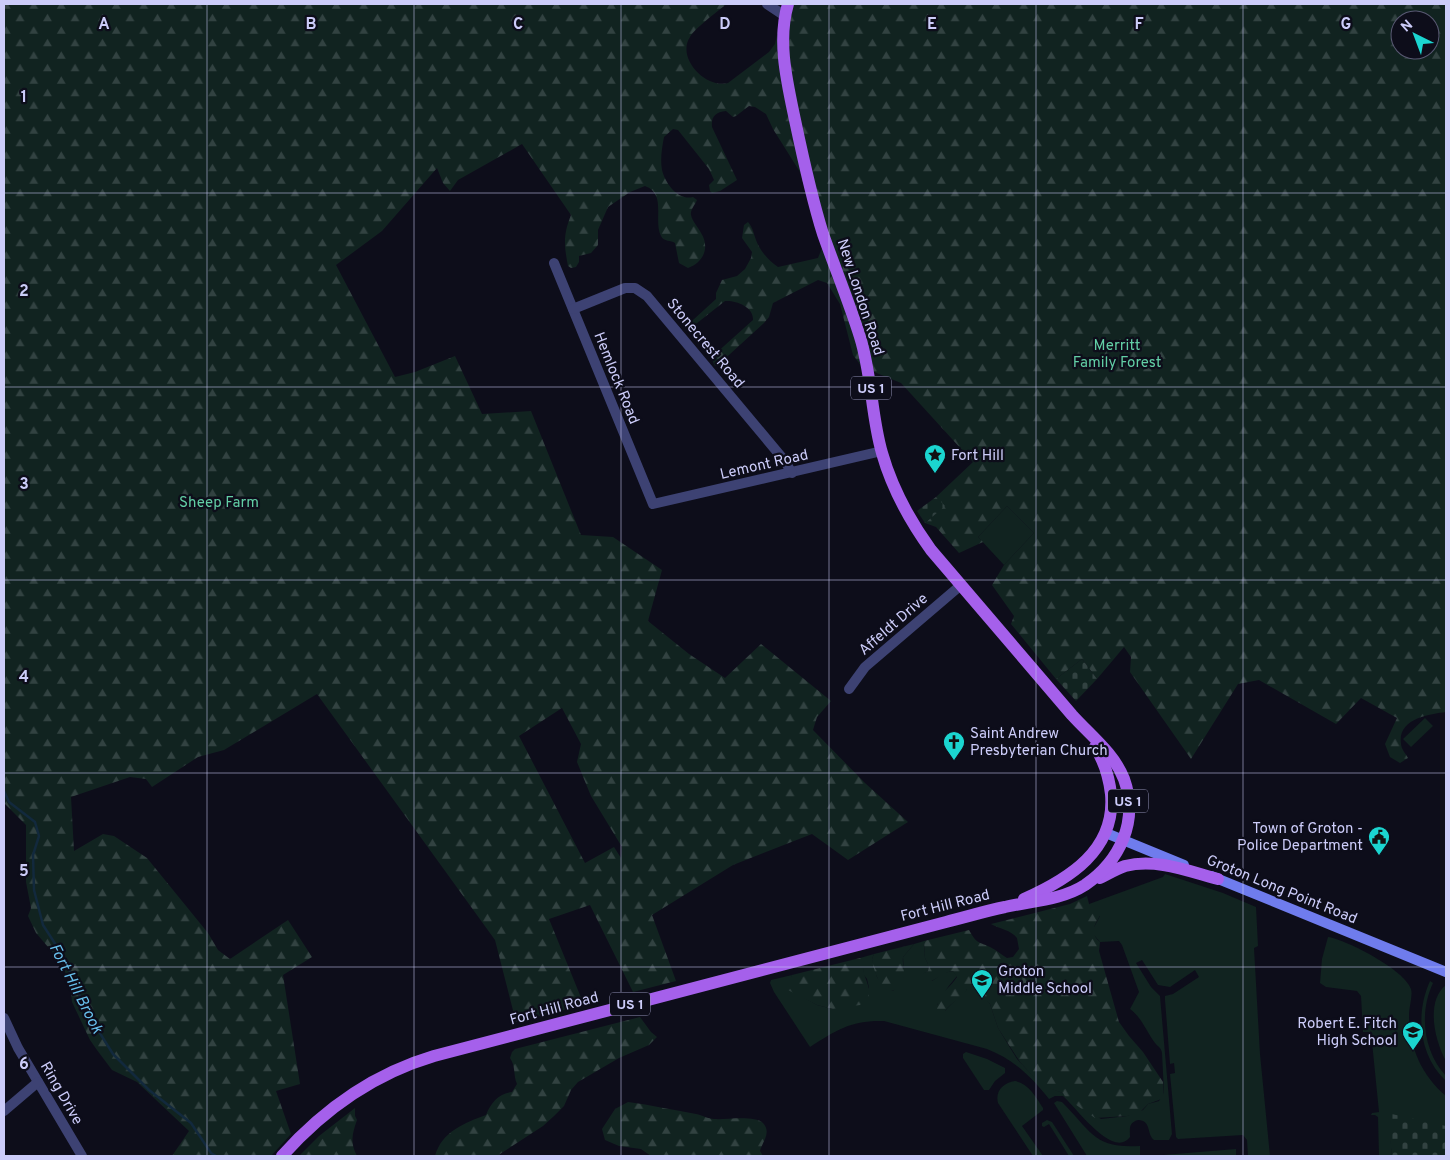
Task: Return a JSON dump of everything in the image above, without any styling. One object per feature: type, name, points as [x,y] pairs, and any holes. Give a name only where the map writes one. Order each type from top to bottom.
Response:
[{"type":"main road","name":"New London Road","points":[[786,10],[784,58],[787,82],[802,152],[823,234],[861,339],[882,451],[891,478],[918,531],[931,550],[1076,719]]},
{"type":"main road","name":"Fort Hill Road","points":[[1005,907],[1062,880],[1090,856],[1106,833],[1111,817],[1108,779],[1098,752],[1076,719]]},
{"type":"main road","name":"Fort Hill Road","points":[[282,1156],[313,1124],[340,1102],[372,1080],[410,1064],[434,1056],[1005,907],[1042,900],[1084,885],[1108,864],[1123,840],[1128,826],[1129,814],[1124,780],[1110,756],[1076,719]]},
{"type":"main road","name":"Groton Long Point Road","points":[[1106,833],[1446,972]]},
{"type":"main road","points":[[1084,885],[1120,868],[1140,864],[1161,864],[1218,878]]},
{"type":"street","points":[[767,4],[786,10]]},
{"type":"street","name":"Hemlock Road","points":[[554,263],[652,504]]},
{"type":"street","name":"Stonecrest Road","points":[[573,309],[625,288],[635,288],[647,296],[784,460],[792,473]]},
{"type":"street","name":"Lemont Road","points":[[652,504],[882,451]]},
{"type":"street","name":"Affeldt Drive","points":[[849,689],[865,668],[961,585]]},
{"type":"street","name":"Ring Drive","points":[[4,1018],[18,1048],[82,1156]]},
{"type":"street","points":[[4,1111],[38,1082]]},
{"type":"green space","points":[[4,4],[727,4],[696,29],[687,45],[687,54],[695,70],[703,77],[719,84],[728,83],[769,52],[775,44],[784,4],[1446,4],[1446,712],[1423,716],[1409,723],[1401,736],[1401,746],[1408,758],[1400,763],[1390,757],[1385,744],[1397,718],[1361,698],[1336,724],[1259,680],[1238,684],[1191,759],[1130,672],[1131,657],[1124,647],[1097,679],[1082,659],[1056,679],[1011,624],[1014,616],[992,585],[1004,565],[1034,533],[1007,506],[978,537],[983,542],[959,553],[936,527],[925,523],[944,506],[936,497],[973,462],[901,383],[862,367],[853,355],[840,304],[827,283],[818,280],[773,303],[769,317],[764,323],[715,366],[714,355],[753,320],[751,311],[739,303],[725,301],[687,331],[693,320],[716,299],[716,293],[722,280],[737,276],[745,269],[751,258],[752,252],[742,238],[744,225],[748,222],[762,252],[778,267],[818,258],[822,248],[800,172],[773,129],[766,114],[755,107],[749,106],[736,116],[733,117],[726,111],[716,114],[712,120],[712,127],[737,180],[720,191],[712,193],[710,191],[709,185],[714,180],[709,169],[678,130],[673,129],[664,137],[661,166],[664,175],[669,185],[677,194],[687,198],[693,197],[697,200],[691,215],[704,238],[705,249],[702,258],[688,268],[679,263],[675,243],[661,236],[658,223],[658,201],[652,190],[645,186],[630,192],[608,207],[598,230],[598,245],[591,253],[579,256],[579,262],[576,267],[571,268],[568,266],[565,240],[571,215],[522,144],[458,180],[450,191],[443,183],[437,168],[382,231],[336,265],[395,377],[415,372],[455,356],[482,414],[531,411],[581,535],[613,537],[662,570],[648,621],[689,654],[725,678],[761,644],[831,701],[817,717],[813,730],[865,783],[908,822],[848,860],[812,834],[733,865],[652,915],[676,981],[633,992],[590,905],[549,919],[584,1005],[516,1022],[495,940],[317,694],[224,750],[198,757],[152,787],[146,779],[130,777],[71,797],[74,851],[103,834],[114,836],[147,858],[208,933],[218,950],[230,959],[288,920],[312,957],[283,975],[300,1084],[276,1091],[291,1134],[271,1156],[172,1156],[189,1131],[137,1082],[112,1070],[90,1040],[72,1002],[70,983],[60,961],[36,933],[28,916],[31,908],[26,882],[26,825],[4,803]],"holes":[[[562,708],[581,744],[577,762],[591,796],[622,847],[621,858],[614,847],[585,863],[519,736]]]},
{"type":"green space","points":[[936,497],[945,506],[925,523],[917,511]]},
{"type":"green space","points":[[1007,506],[1034,533],[1004,565],[978,537]]},
{"type":"green space","points":[[1082,659],[1097,679],[1076,701],[1056,679]]},
{"type":"green space","points":[[1425,718],[1433,726],[1411,747],[1403,739]]},
{"type":"green space","points":[[1165,874],[1223,893],[1256,907],[1258,946],[1254,948],[1260,1054],[1270,1156],[1248,1156],[1247,1140],[1243,1135],[1178,1139],[1176,1137],[1170,1074],[1175,1073],[1174,1063],[1170,1064],[1165,996],[1173,994],[1199,977],[1195,970],[1170,987],[1158,985],[1142,960],[1136,963],[1151,987],[1160,996],[1172,1134],[1169,1140],[1154,1140],[1147,1125],[1138,1120],[1131,1125],[1130,1137],[1123,1142],[1114,1142],[1104,1137],[1063,1096],[1055,1096],[1049,1099],[1036,1083],[1014,1063],[987,1049],[884,1021],[853,1024],[810,1047],[770,983],[771,980],[792,975],[794,992],[817,1005],[833,1009],[869,988],[867,979],[863,974],[864,962],[860,958],[874,954],[872,959],[877,977],[886,989],[893,991],[904,977],[903,957],[914,944],[924,941],[925,958],[929,966],[928,971],[923,974],[932,981],[943,973],[953,971],[957,976],[937,1005],[945,1011],[967,989],[976,989],[981,992],[990,1004],[998,1028],[1017,1059],[1042,1085],[1063,1093],[1070,1100],[1101,1119],[1127,1116],[1143,1110],[1148,1104],[1159,1101],[1164,1093],[1162,1053],[1141,1021],[1130,1009],[1139,992],[1122,945],[1119,941],[1100,942],[1093,934],[1093,929],[1100,916],[1089,904],[1163,877]]},
{"type":"green space","points":[[1087,896],[1089,904],[1102,912],[1094,927],[1094,935],[1100,942],[1099,951],[1119,1022],[1143,1052],[1163,1082],[1164,1098],[1148,1104],[1139,1113],[1127,1116],[1095,1118],[1066,1098],[1063,1093],[1042,1086],[1020,1062],[998,1028],[990,1004],[976,989],[967,989],[945,1011],[939,1012],[937,1005],[939,1000],[957,977],[953,971],[926,983],[922,983],[919,980],[920,975],[928,971],[929,966],[925,958],[924,941],[969,930],[978,942],[992,948],[1007,958],[1013,957],[1019,949],[1015,935],[991,924],[1070,904]]},
{"type":"green space","points":[[1328,937],[1337,939],[1374,957],[1398,973],[1406,981],[1411,989],[1409,1015],[1414,1049],[1418,1060],[1430,1079],[1446,1096],[1446,1126],[1390,1132],[1392,1156],[1379,1156],[1378,1117],[1371,1115],[1372,1113],[1379,1112],[1371,1032],[1363,1032],[1361,996],[1357,991],[1326,987],[1320,983],[1322,959]]},
{"type":"green space","points":[[914,944],[903,957],[904,975],[898,987],[893,991],[884,988],[877,977],[872,959],[874,954]]},
{"type":"green space","points":[[860,958],[864,961],[864,973],[869,992],[868,999],[860,1005],[833,1009],[817,1005],[786,989],[792,975]]},
{"type":"green space","points":[[1430,981],[1433,983],[1426,1007],[1426,1031],[1432,1055],[1446,1076],[1446,1081],[1430,1059],[1422,1034],[1422,1007]]},
{"type":"green space","points":[[1446,985],[1446,1061],[1438,1043],[1434,1011],[1440,992]]},
{"type":"green space","points":[[640,1017],[657,1037],[649,1045],[619,1058],[578,1082],[571,1090],[564,1106],[543,1126],[497,1156],[435,1156],[443,1140],[455,1129],[486,1115],[496,1100],[512,1092],[517,1084],[510,1058],[515,1049]]},
{"type":"green space","points":[[966,1052],[1005,1068],[1005,1073],[995,1081],[989,1090],[984,1090],[963,1058],[963,1054]]},
{"type":"green space","points":[[1015,1081],[1028,1088],[1043,1108],[1043,1110],[1022,1126],[1043,1156],[1033,1156],[998,1103],[997,1099],[1001,1088]]},
{"type":"green space","points":[[1057,1101],[1062,1102],[1087,1129],[1103,1141],[1125,1146],[1140,1146],[1140,1156],[1087,1156],[1054,1103]]},
{"type":"green space","points":[[628,1102],[696,1114],[712,1119],[747,1118],[759,1121],[763,1123],[767,1130],[760,1151],[763,1156],[651,1156],[641,1149],[619,1146],[605,1140],[602,1129],[615,1109]]},
{"type":"green space","points":[[355,1108],[357,1120],[353,1134],[353,1143],[357,1156],[299,1156],[319,1136]]},
{"type":"green space","points":[[1387,1113],[1446,1126],[1446,1156],[1392,1156]]},
{"type":"green space","points":[[1047,1120],[1052,1122],[1074,1156],[1069,1156],[1049,1124],[1044,1127],[1042,1126],[1042,1123]]},
{"type":"green space","points":[[1236,1149],[1236,1156],[1151,1156]]},
{"type":"waterway","name":"Fort Hill Brook","points":[[4,791],[9,802],[35,822],[39,836],[33,855],[34,890],[43,925],[65,959],[86,1011],[113,1054],[149,1090],[191,1123],[211,1153],[216,1156]]},
{"type":"place","name":"Fort Hill","points":[[935,474]]},
{"type":"place","name":"Saint Andrew Presbyterian Church","points":[[954,761]]},
{"type":"place","name":"Town of Groton - Police Department","points":[[1379,856]]},
{"type":"place","name":"Groton Middle School","points":[[982,999]]},
{"type":"place","name":"Robert E. Fitch High School","points":[[1413,1051]]},
{"type":"park label","name":"Merritt Family Forest","points":[[1117,354]]},
{"type":"park label","name":"Sheep Farm","points":[[219,502]]}]
